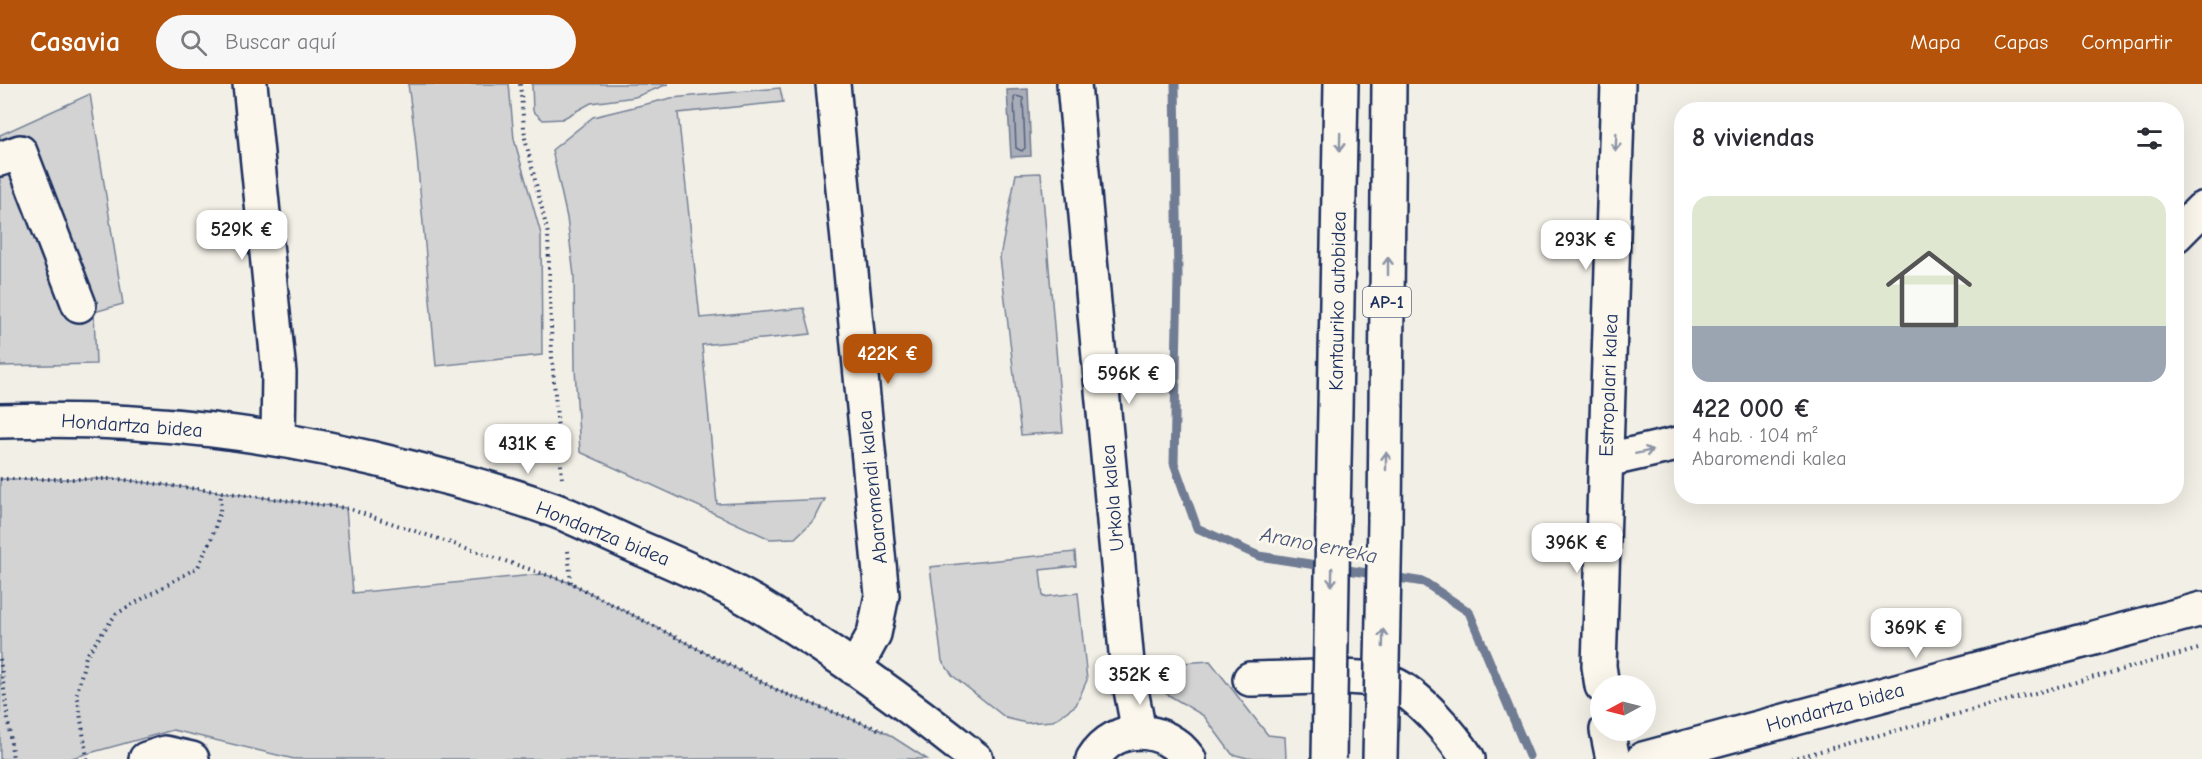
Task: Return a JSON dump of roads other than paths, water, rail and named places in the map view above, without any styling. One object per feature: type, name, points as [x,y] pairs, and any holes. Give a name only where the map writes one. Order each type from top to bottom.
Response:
[{"type":"main road","points":[[250,84],[279,373],[278,438]]},
{"type":"main road","name":"Abaromendi kalea","points":[[833,84],[882,595],[874,634],[855,669]]},
{"type":"main road","name":"Urkola kalea","points":[[1074,84],[1128,674],[1139,732]]},
{"type":"main road","name":"Kantauriko autobidea","points":[[1329,759],[1341,84]]},
{"type":"main road","name":"AP-1","points":[[1380,759],[1385,520],[1389,84]]},
{"type":"main road","name":"Estropalari kalea","points":[[1600,675],[1618,84]]},
{"type":"main road","points":[[0,159],[20,152],[79,305]]},
{"type":"main road","points":[[2184,227],[2202,208]]},
{"type":"main road","name":"Hondartza bidea","points":[[0,421],[54,419],[154,423],[278,438],[344,451],[459,480],[565,514],[678,564],[754,603],[915,710],[976,759]]},
{"type":"main road","points":[[1606,460],[1674,445]]},
{"type":"main road","name":"Hondartza bidea","points":[[1642,759],[2202,609]]},
{"type":"main road","points":[[1250,679],[1360,678],[1393,684],[1420,702],[1468,759]]},
{"type":"main road","points":[[1093,759],[1098,750],[1117,737],[1139,732],[1161,735],[1181,747],[1189,759]]},
{"type":"main road","points":[[1609,741],[1613,759]]},
{"type":"main road","points":[[146,759],[165,753],[192,759]]},
{"type":"water","points":[[1028,89],[1031,156],[1011,157],[1007,90]]},
{"type":"waterway","name":"Arano erreka","points":[[1175,84],[1178,277],[1174,463],[1197,528],[1259,556],[1424,582],[1469,612],[1529,756]]}]
